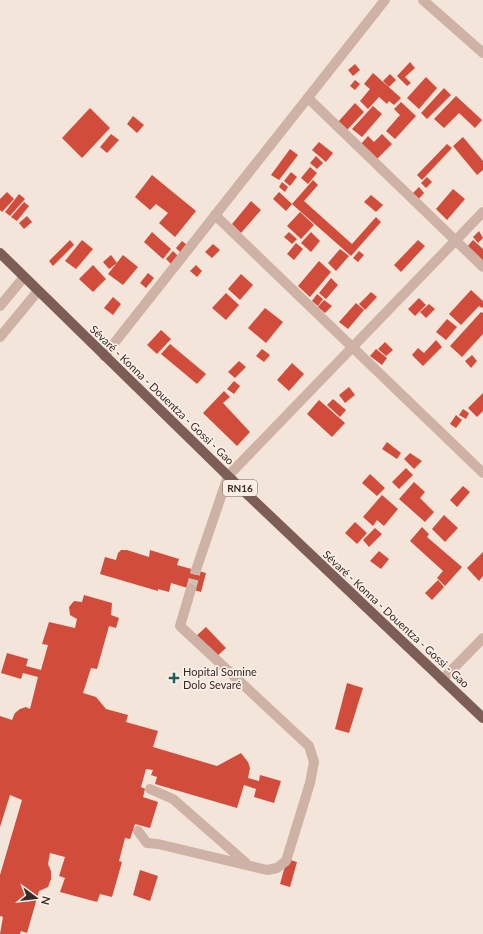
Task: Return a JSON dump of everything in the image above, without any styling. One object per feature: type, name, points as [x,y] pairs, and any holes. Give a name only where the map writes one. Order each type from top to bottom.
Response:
[{"type":"main road","name":"Sévaré - Konna - Douentza - Gossi - Gao","points":[[0,253],[228,476],[483,718]]},
{"type":"street","points":[[104,356],[385,0]]},
{"type":"street","points":[[423,0],[483,54]]},
{"type":"street","points":[[308,98],[483,267]]},
{"type":"street","points":[[196,570],[228,476],[483,212]]},
{"type":"street","points":[[215,215],[483,473]]},
{"type":"street","points":[[0,306],[24,277]]},
{"type":"street","points":[[0,337],[38,291]]},
{"type":"street","points":[[138,831],[147,843],[158,844],[267,870],[277,868],[286,861],[310,783],[314,762],[309,746],[180,626],[191,589]]},
{"type":"street","points":[[442,680],[483,638]]},
{"type":"street","points":[[150,789],[173,799],[248,865]]},
{"type":"building","points":[[410,62],[415,68],[405,77],[411,83],[407,86],[397,76]]},
{"type":"building","points":[[355,64],[360,70],[353,76],[348,70]]},
{"type":"building","points":[[373,73],[401,98],[394,105],[389,101],[387,104],[379,97],[368,109],[360,101],[370,89],[364,84]]},
{"type":"building","points":[[390,74],[396,80],[389,87],[383,81]]},
{"type":"building","points":[[426,77],[437,88],[419,109],[407,98]]},
{"type":"building","points":[[355,80],[360,84],[355,90],[350,86]]},
{"type":"building","points":[[444,88],[451,95],[427,119],[421,113]]},
{"type":"building","points":[[456,96],[482,120],[475,128],[459,113],[444,128],[434,119]]},
{"type":"building","points":[[401,102],[416,116],[395,139],[386,131],[400,115],[394,109]]},
{"type":"building","points":[[355,103],[364,112],[347,130],[338,122]]},
{"type":"building","points":[[373,106],[382,114],[362,137],[352,129]]},
{"type":"building","points":[[90,108],[110,128],[82,158],[62,138]]},
{"type":"building","points":[[133,116],[144,125],[137,133],[127,124]]},
{"type":"building","points":[[111,134],[119,140],[107,153],[100,147]]},
{"type":"building","points":[[382,134],[392,144],[376,160],[361,144],[368,136],[374,142]]},
{"type":"building","points":[[463,137],[483,161],[483,170],[477,175],[453,146]]},
{"type":"building","points":[[319,142],[333,153],[326,162],[312,150]]},
{"type":"building","points":[[447,144],[452,148],[422,180],[417,175]]},
{"type":"building","points":[[290,149],[298,155],[279,180],[271,175]]},
{"type":"building","points":[[316,156],[323,163],[317,169],[310,163]]},
{"type":"building","points":[[310,167],[317,173],[308,184],[301,178]]},
{"type":"building","points":[[291,172],[297,177],[290,186],[284,181]]},
{"type":"building","points":[[152,175],[196,211],[175,237],[159,223],[168,213],[156,204],[150,210],[135,197]]},
{"type":"building","points":[[427,177],[432,182],[426,188],[421,183]]},
{"type":"building","points":[[313,180],[318,185],[304,201],[352,244],[376,217],[381,222],[351,256],[292,204]]},
{"type":"building","points":[[282,182],[288,187],[285,192],[279,187]]},
{"type":"building","points":[[419,187],[424,193],[418,200],[412,194]]},
{"type":"building","points":[[453,189],[465,199],[447,220],[436,209]]},
{"type":"building","points":[[7,192],[14,199],[2,212],[0,210],[0,199]]},
{"type":"building","points":[[279,192],[292,204],[286,211],[273,199]]},
{"type":"building","points":[[19,194],[25,199],[10,216],[5,212]]},
{"type":"building","points":[[371,195],[383,205],[376,212],[364,202]]},
{"type":"building","points":[[251,201],[261,210],[241,233],[232,224]]},
{"type":"building","points":[[24,202],[29,206],[17,221],[11,217]]},
{"type":"building","points":[[300,212],[314,225],[301,239],[287,226]]},
{"type":"building","points":[[27,216],[32,222],[24,229],[19,223]]},
{"type":"building","points":[[479,231],[483,238],[478,243],[473,237]]},
{"type":"building","points":[[152,232],[171,249],[163,259],[144,242]]},
{"type":"building","points":[[289,232],[297,239],[292,244],[284,237]]},
{"type":"building","points":[[311,232],[320,241],[311,252],[301,243]]},
{"type":"building","points":[[70,240],[74,245],[53,266],[49,261]]},
{"type":"building","points":[[82,240],[93,249],[76,269],[65,261]]},
{"type":"building","points":[[418,240],[425,246],[401,272],[394,265]]},
{"type":"building","points":[[473,240],[483,249],[483,262],[466,248]]},
{"type":"building","points":[[182,241],[187,245],[181,253],[176,248]]},
{"type":"building","points":[[296,243],[303,249],[294,260],[287,254]]},
{"type":"building","points":[[213,244],[220,250],[212,258],[205,252]]},
{"type":"building","points":[[340,249],[349,256],[336,271],[328,263]]},
{"type":"building","points":[[173,251],[178,256],[171,264],[166,259]]},
{"type":"building","points":[[359,251],[364,255],[358,262],[353,258]]},
{"type":"building","points":[[111,255],[117,263],[109,269],[103,262]]},
{"type":"building","points":[[123,255],[138,267],[123,285],[108,274]]},
{"type":"building","points":[[319,261],[331,272],[310,297],[298,286]]},
{"type":"building","points":[[93,265],[106,279],[93,292],[79,279]]},
{"type":"building","points":[[196,265],[202,271],[197,277],[190,271]]},
{"type":"building","points":[[148,273],[154,278],[146,288],[140,283]]},
{"type":"building","points":[[241,274],[253,285],[240,300],[228,289]]},
{"type":"building","points":[[331,278],[338,285],[326,299],[319,293]]},
{"type":"building","points":[[471,290],[483,301],[483,307],[482,308],[479,306],[461,325],[449,314]]},
{"type":"building","points":[[371,292],[377,297],[365,310],[359,304]]},
{"type":"building","points":[[226,293],[239,305],[226,320],[212,308]]},
{"type":"building","points":[[317,294],[323,299],[318,306],[312,301]]},
{"type":"building","points":[[113,297],[121,304],[113,315],[104,308]]},
{"type":"building","points":[[419,298],[426,305],[415,316],[408,309]]},
{"type":"building","points":[[324,300],[332,306],[325,313],[318,307]]},
{"type":"building","points":[[356,303],[364,310],[348,329],[339,322]]},
{"type":"building","points":[[429,304],[435,309],[426,318],[420,312]]},
{"type":"building","points":[[265,308],[283,322],[266,343],[248,328]]},
{"type":"building","points":[[481,312],[483,313],[483,334],[462,357],[450,346]]},
{"type":"building","points":[[447,319],[457,327],[446,340],[436,332]]},
{"type":"building","points":[[161,330],[171,339],[157,354],[147,345]]},
{"type":"building","points":[[436,340],[442,347],[423,366],[412,355],[418,348],[424,353]]},
{"type":"building","points":[[385,342],[393,350],[386,356],[378,349]]},
{"type":"building","points":[[170,344],[206,374],[197,384],[161,354]]},
{"type":"building","points":[[262,349],[270,355],[264,362],[256,356]]},
{"type":"building","points":[[376,349],[387,358],[382,365],[370,356]]},
{"type":"building","points":[[472,355],[477,361],[471,368],[465,361]]},
{"type":"building","points":[[239,361],[246,367],[235,378],[228,372]]},
{"type":"building","points":[[292,363],[304,374],[289,391],[277,380]]},
{"type":"building","points":[[234,381],[240,386],[234,394],[227,389]]},
{"type":"building","points":[[349,387],[355,395],[345,403],[339,395]]},
{"type":"building","points":[[224,391],[230,397],[223,403],[250,432],[237,446],[203,413]]},
{"type":"building","points":[[483,393],[483,411],[477,417],[468,408]]},
{"type":"building","points":[[333,399],[346,410],[340,417],[327,405]]},
{"type":"building","points":[[319,400],[345,423],[332,437],[307,414]]},
{"type":"building","points":[[463,409],[469,413],[466,419],[459,415]]},
{"type":"building","points":[[456,415],[462,420],[456,428],[450,424]]},
{"type":"building","points":[[387,442],[401,453],[397,459],[382,449]]},
{"type":"building","points":[[410,453],[422,461],[414,469],[404,459]]},
{"type":"building","points":[[406,468],[413,475],[399,489],[392,482]]},
{"type":"building","points":[[370,474],[385,488],[377,496],[362,483]]},
{"type":"building","points":[[414,482],[425,492],[420,498],[434,512],[425,522],[399,499]]},
{"type":"building","points":[[463,486],[470,492],[457,507],[450,500]]},
{"type":"building","points":[[382,495],[398,509],[384,526],[377,520],[373,526],[363,517]]},
{"type":"building","points":[[444,515],[458,528],[445,542],[432,529]]},
{"type":"building","points":[[355,522],[367,533],[357,544],[345,533]]},
{"type":"building","points":[[422,527],[429,534],[427,537],[462,567],[445,586],[437,578],[443,571],[410,541]]},
{"type":"building","points":[[375,528],[382,534],[369,547],[363,540]]},
{"type":"building","points":[[121,550],[127,550],[149,557],[150,550],[179,559],[177,565],[206,573],[201,592],[171,583],[169,592],[158,589],[158,591],[100,574],[105,557],[116,560],[118,553]]},
{"type":"building","points":[[379,551],[389,559],[381,569],[370,561]]},
{"type":"building","points":[[483,552],[483,576],[479,581],[467,568]]},
{"type":"building","points":[[438,580],[444,587],[432,600],[425,593]]},
{"type":"building","points":[[84,595],[112,603],[111,615],[119,618],[116,628],[109,626],[97,669],[91,668],[83,693],[96,697],[106,709],[128,715],[126,722],[158,731],[153,747],[217,766],[241,753],[248,762],[250,768],[248,778],[259,781],[260,775],[281,781],[274,803],[254,797],[256,789],[244,785],[237,808],[155,784],[157,777],[151,775],[153,770],[146,769],[141,787],[145,789],[143,797],[158,802],[150,828],[135,824],[130,839],[125,838],[119,861],[122,862],[112,897],[100,894],[97,902],[60,892],[65,878],[59,876],[65,857],[50,853],[48,864],[51,871],[51,879],[48,887],[39,891],[27,933],[21,931],[20,934],[0,934],[3,917],[0,916],[0,875],[22,800],[10,795],[0,827],[0,716],[12,720],[15,713],[20,709],[26,707],[30,709],[38,677],[23,673],[21,679],[1,673],[7,653],[28,659],[26,666],[41,670],[48,645],[42,644],[49,622],[75,628],[77,619],[70,615],[69,607],[74,601],[82,602]]},
{"type":"building","points":[[206,627],[226,648],[215,658],[195,637]]},
{"type":"building","points":[[347,683],[363,688],[349,733],[335,729]]},
{"type":"building","points":[[287,859],[297,862],[290,887],[280,884]]},
{"type":"building","points":[[140,870],[158,876],[150,901],[133,895]]},
{"type":"tunnel","points":[[191,589],[196,570]]},
{"type":"place","name":"Hopital Somine Dolo Sevaré","points":[[174,678]]}]
